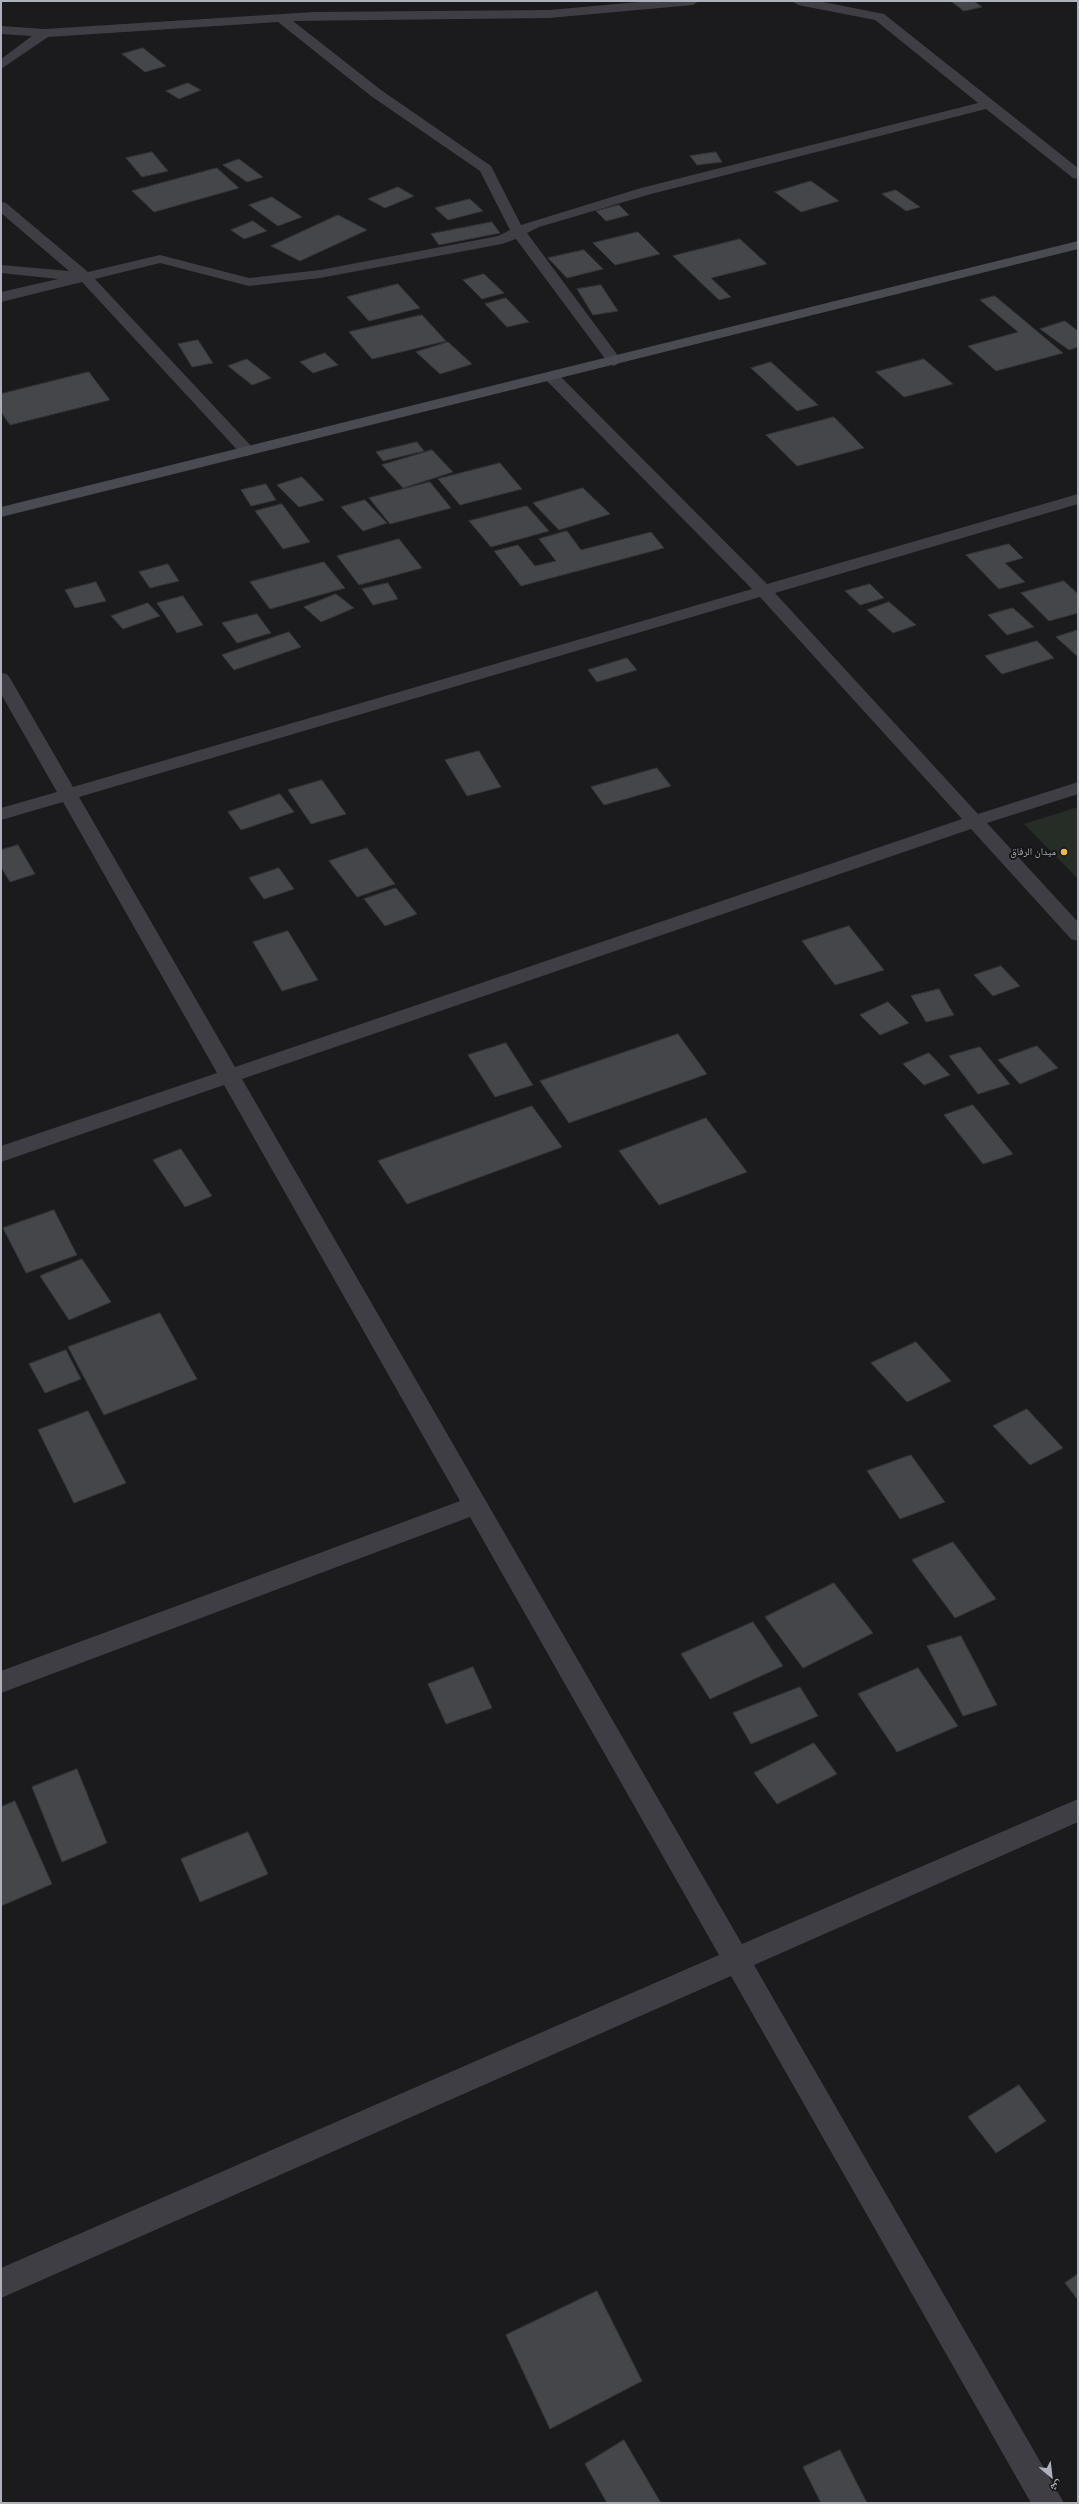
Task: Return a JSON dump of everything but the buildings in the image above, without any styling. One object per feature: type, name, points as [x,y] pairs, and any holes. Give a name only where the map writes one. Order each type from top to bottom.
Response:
[{"type":"street","points":[[1,30],[45,33],[281,18],[549,14],[693,1]]},
{"type":"street","points":[[798,1],[879,17],[1078,175]]},
{"type":"street","points":[[281,18],[376,93],[486,169],[518,232],[614,361]]},
{"type":"street","points":[[1,65],[45,33]]},
{"type":"street","points":[[1,297],[160,259],[250,282],[320,274],[502,240],[534,224],[646,191],[989,104]]},
{"type":"street","points":[[1,206],[85,277],[247,451]]},
{"type":"street","points":[[1,512],[1078,245]]},
{"type":"street","points":[[1,269],[85,277]]},
{"type":"street","points":[[552,376],[764,591],[1078,934]]},
{"type":"street","points":[[1,814],[1078,499]]},
{"type":"street","points":[[1,678],[70,795],[475,1506],[1048,2503]]},
{"type":"street","points":[[1,1154],[230,1077],[975,821],[1078,788]]},
{"type":"street","points":[[1,1682],[475,1506]]},
{"type":"street","points":[[1,2283],[1078,1810]]},
{"type":"shaded area","name":"ميدان الرفاق","points":[[1078,807],[1078,879],[1024,824]]},
{"type":"place","name":"ميدان الرفاق","points":[[1064,852]]}]
